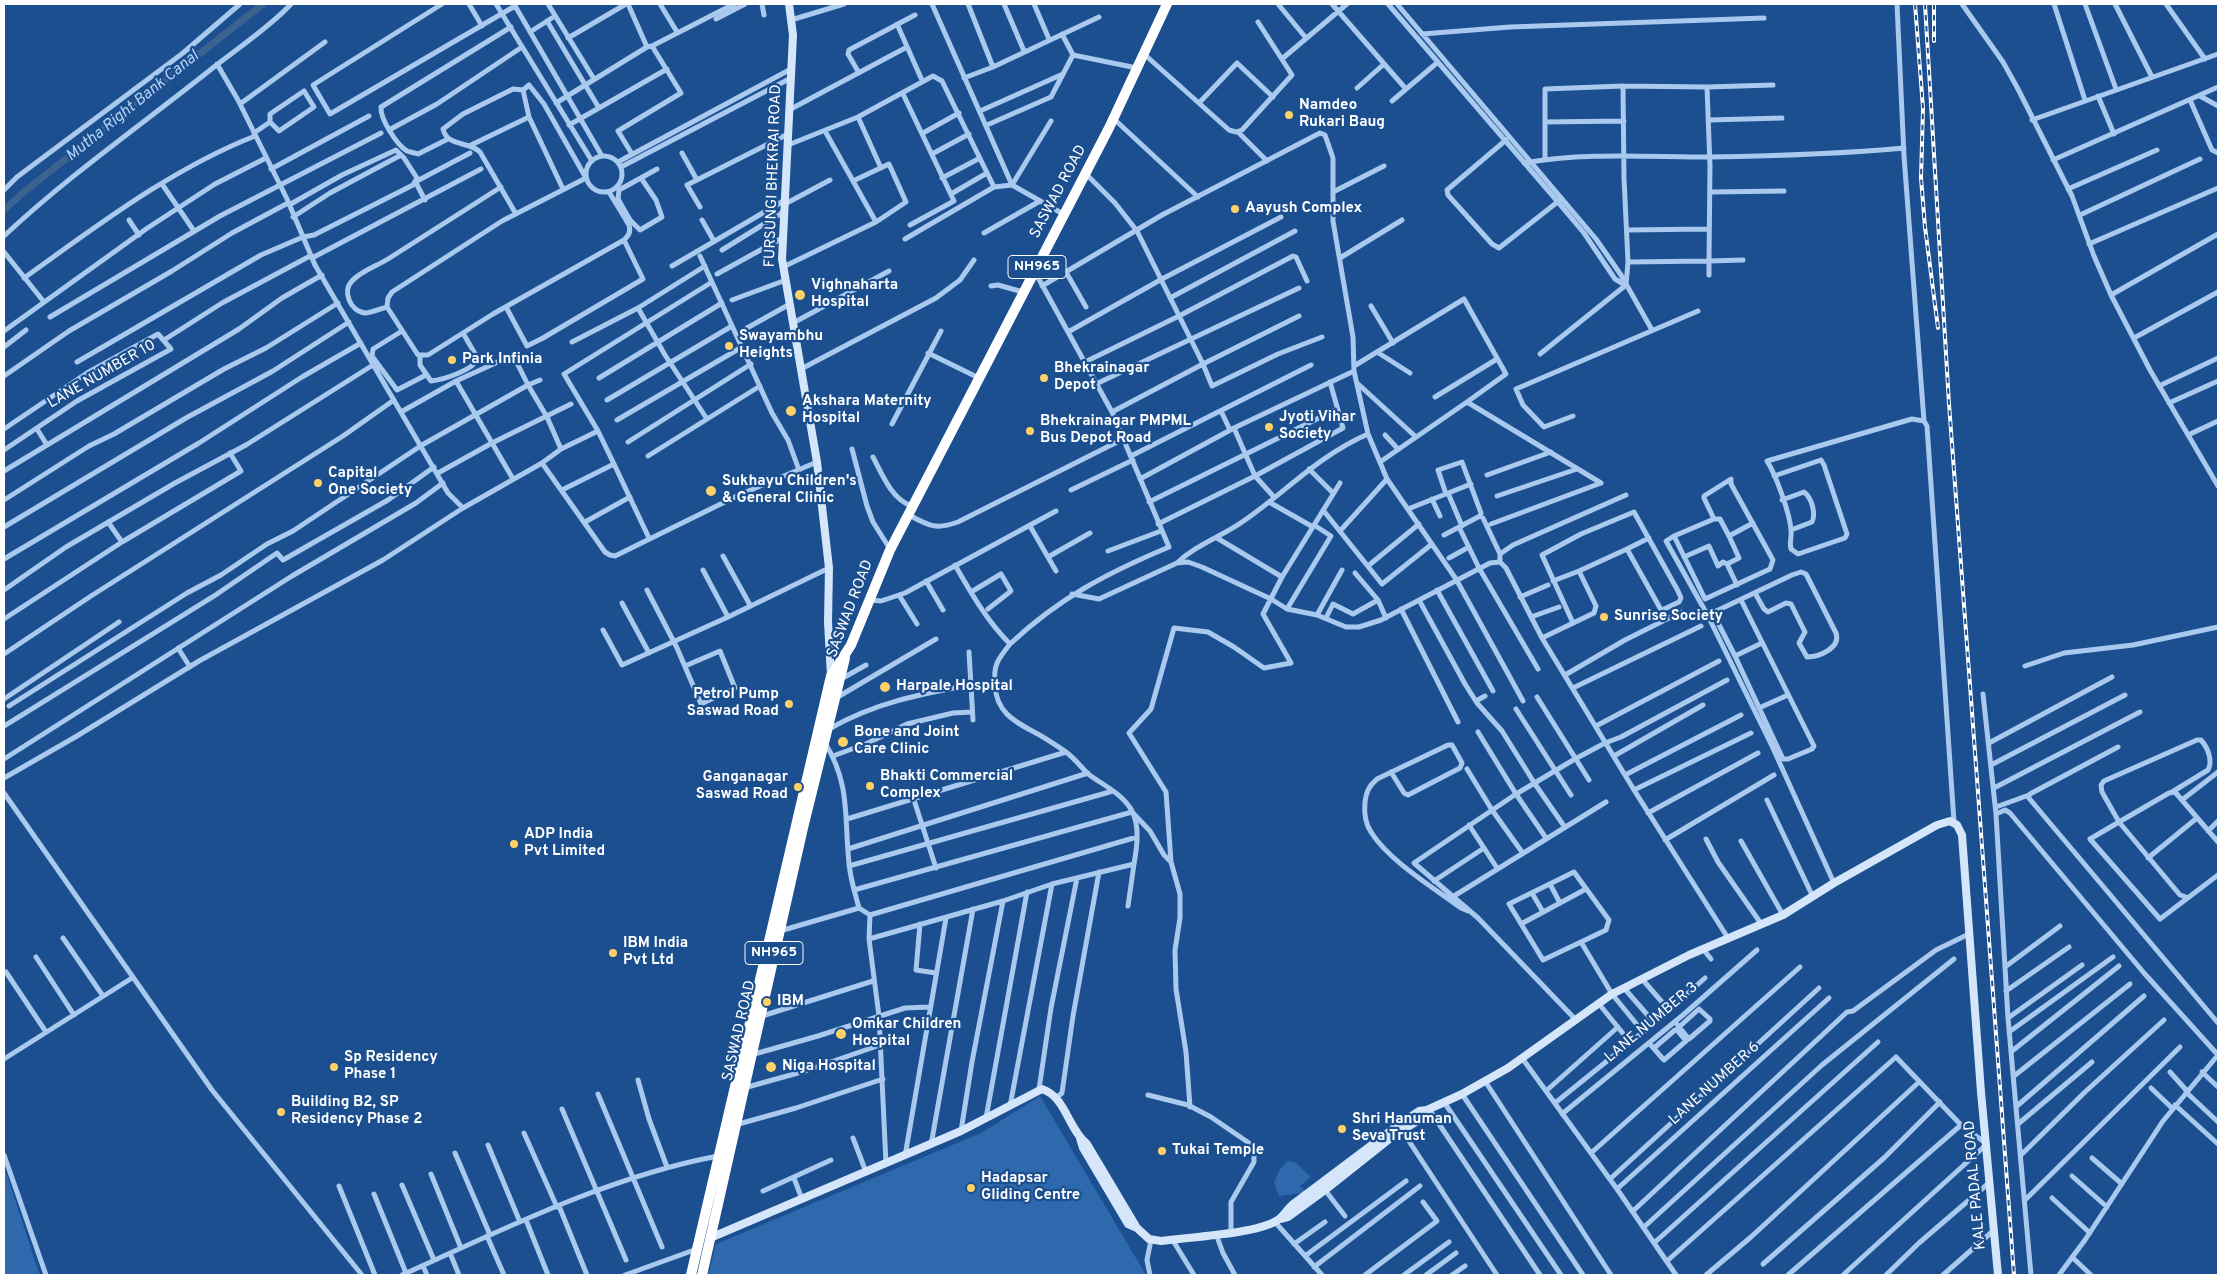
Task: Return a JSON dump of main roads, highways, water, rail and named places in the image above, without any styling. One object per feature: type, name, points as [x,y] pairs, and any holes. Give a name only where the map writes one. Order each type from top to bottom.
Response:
[{"type":"highway","name":"SASWAD ROAD","points":[[691,1275],[824,702],[846,652],[851,645],[890,550],[1114,119],[1167,4]]},
{"type":"highway","name":"SASWAD ROAD","points":[[702,1275],[759,1016],[835,699],[836,678]]},
{"type":"waterway","name":"Mutha Right Bank Canal","points":[[4,210],[25,191],[263,4]]},
{"type":"railway","points":[[1915,4],[1923,108],[1921,178],[1925,227],[1938,328]]},
{"type":"railway","points":[[1925,4],[1949,404],[2014,1275]]},
{"type":"railway","points":[[1934,4],[1934,41]]},
{"type":"place","name":"Namdeo Rukari Baug","points":[[1289,115]]},
{"type":"place","name":"Aayush Complex","points":[[1235,209]]},
{"type":"place","name":"Vighnaharta Hospital","points":[[800,295]]},
{"type":"place","name":"Swayambhu Heights","points":[[729,346]]},
{"type":"place","name":"Park Infinia","points":[[452,360]]},
{"type":"place","name":"Bhekrainagar Depot","points":[[1044,378]]},
{"type":"place","name":"Akshara Maternity Hospital","points":[[791,411]]},
{"type":"place","name":"Jyoti Vihar Society","points":[[1269,427]]},
{"type":"place","name":"Bhekrainagar PMPML Bus Depot Road","points":[[1030,431]]},
{"type":"place","name":"Capital One Society","points":[[318,483]]},
{"type":"place","name":"Sukhayu Children's & General Clinic","points":[[711,491]]},
{"type":"place","name":"Sunrise Society","points":[[1604,617]]},
{"type":"place","name":"Harpale Hospital","points":[[885,687]]},
{"type":"place","name":"Petrol Pump Saswad Road","points":[[789,704]]},
{"type":"place","name":"Bone and Joint Care Clinic","points":[[843,742]]},
{"type":"place","name":"Bhakti Commercial Complex","points":[[870,786]]},
{"type":"place","name":"Ganganagar Saswad Road","points":[[798,787]]},
{"type":"place","name":"ADP India Pvt Limited","points":[[514,844]]},
{"type":"place","name":"IBM India Pvt Ltd","points":[[613,953]]},
{"type":"place","name":"IBM","points":[[767,1002]]},
{"type":"place","name":"Omkar Children Hospital","points":[[841,1034]]},
{"type":"place","name":"Sp Residency Phase 1","points":[[334,1067]]},
{"type":"place","name":"Niga Hospital","points":[[771,1067]]},
{"type":"place","name":"Building B2, SP Residency Phase 2","points":[[281,1112]]},
{"type":"place","name":"Shri Hanuman Seva Trust","points":[[1342,1129]]},
{"type":"place","name":"Tukai Temple","points":[[1162,1151]]},
{"type":"place","name":"Hadapsar Gliding Centre","points":[[971,1188]]}]
